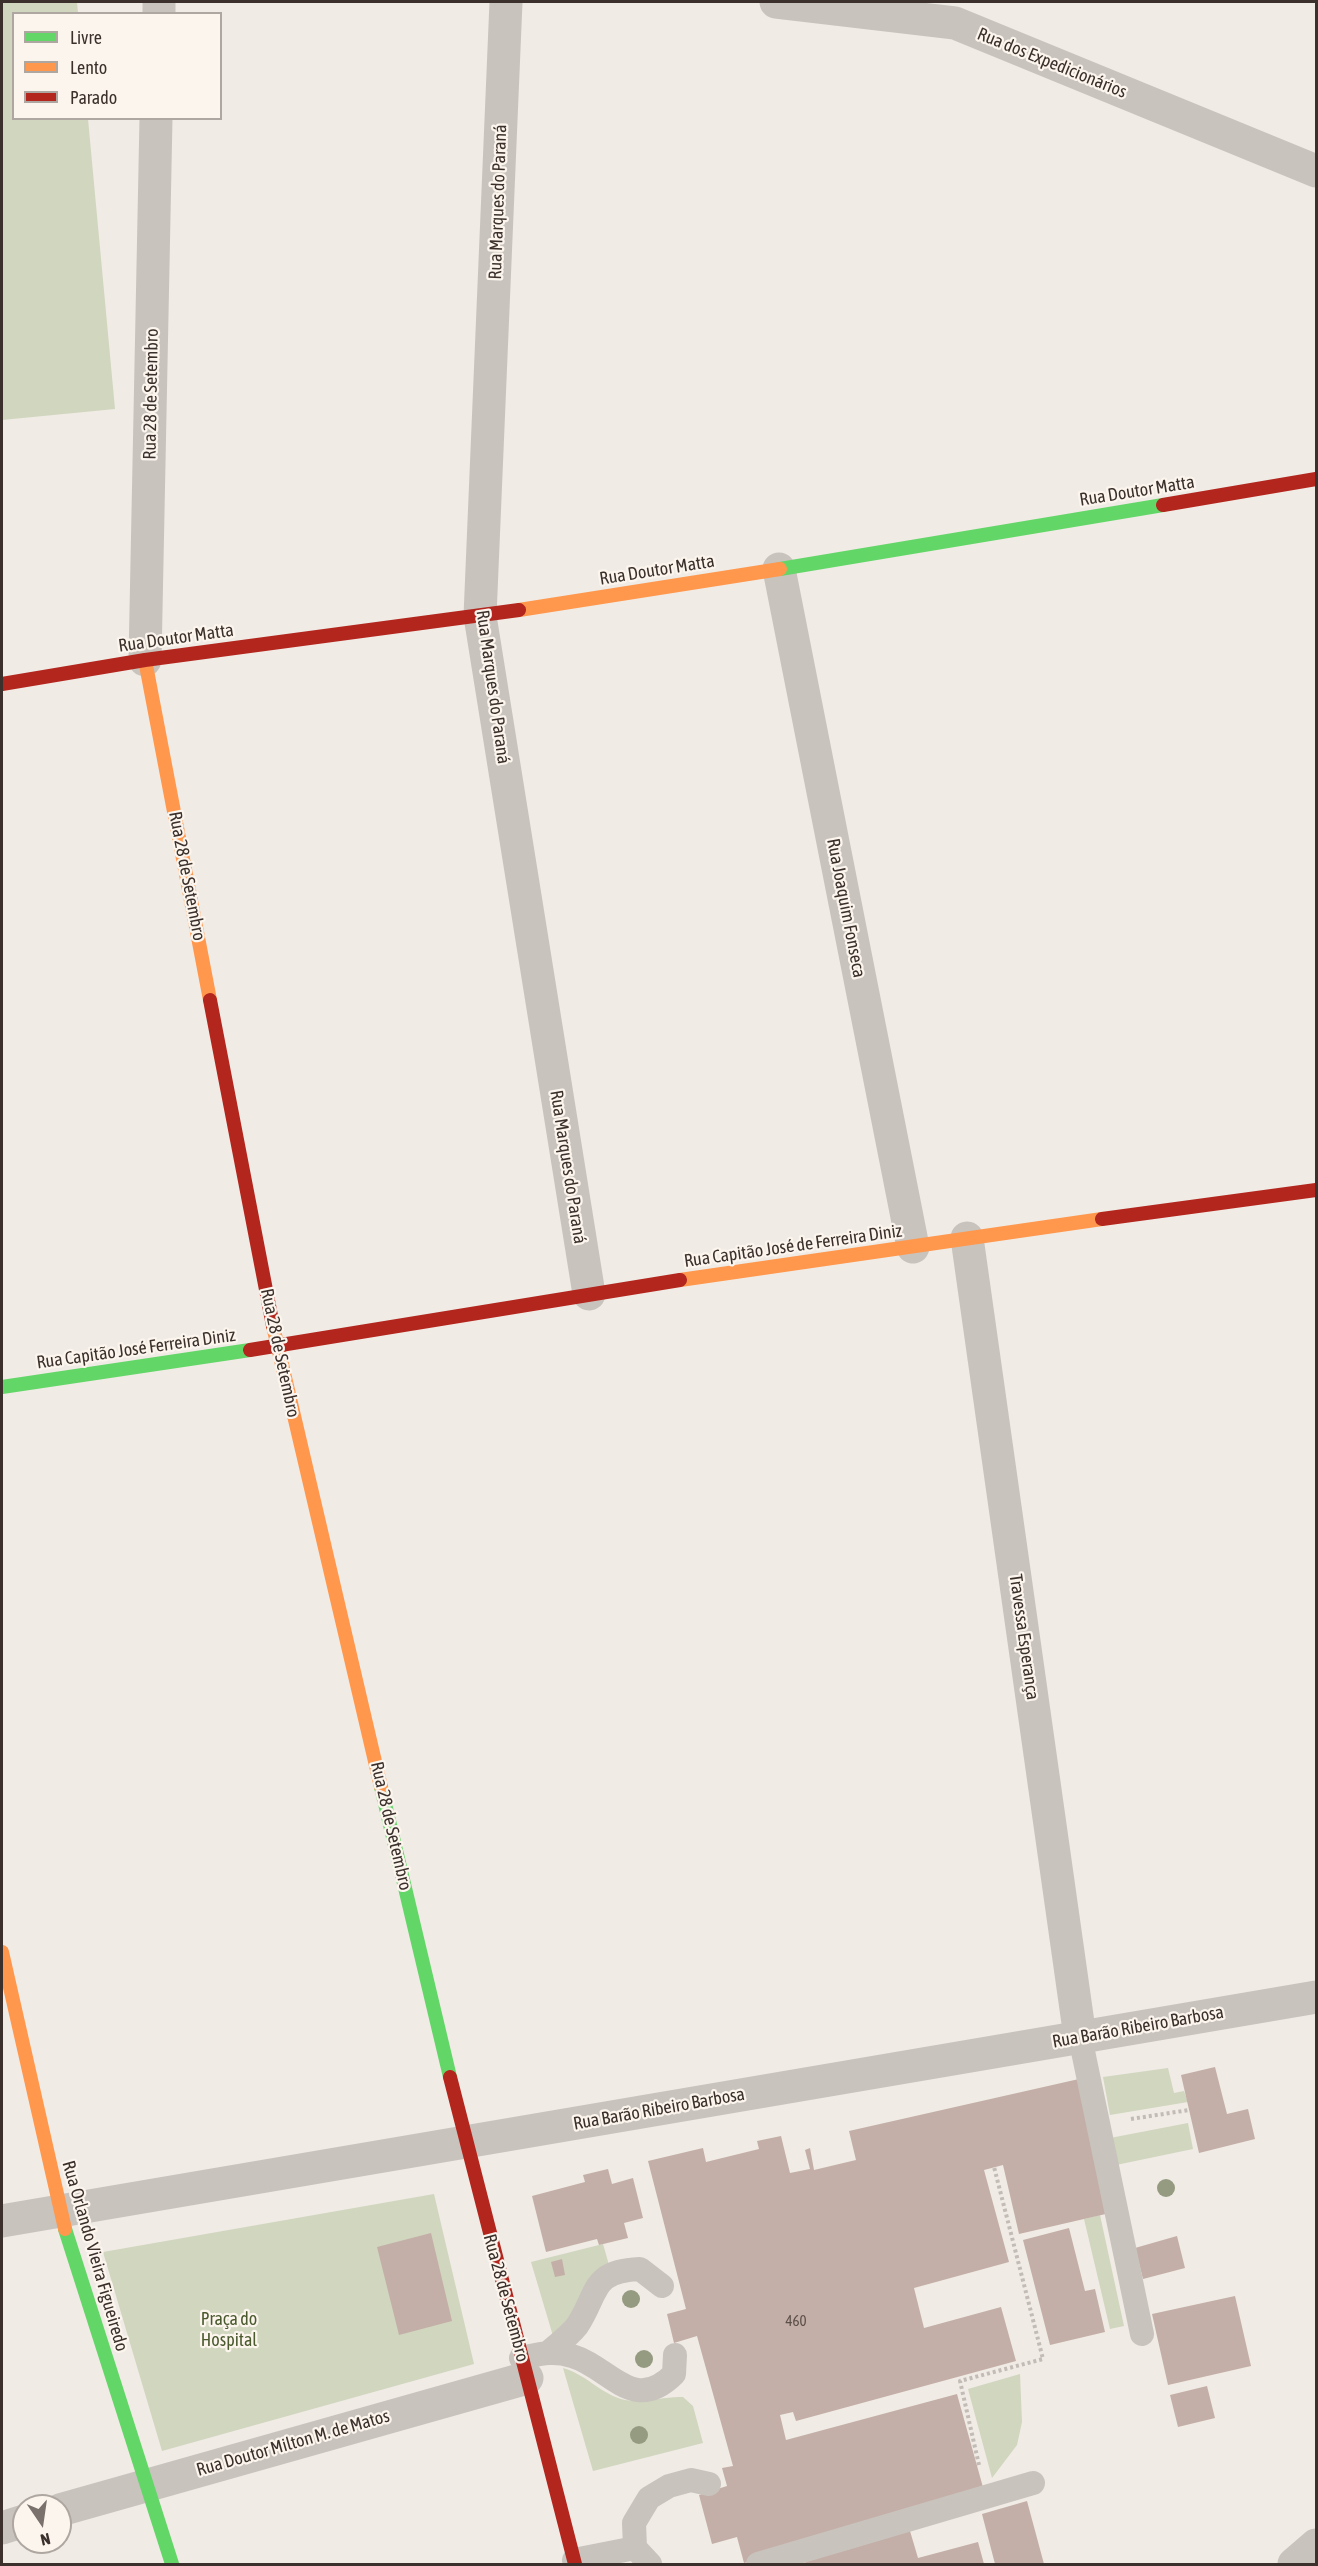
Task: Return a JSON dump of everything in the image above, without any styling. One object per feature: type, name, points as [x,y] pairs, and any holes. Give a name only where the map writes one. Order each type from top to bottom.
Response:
[{"type":"main road","name":"Rua Doutor Matta","points":[[2,684],[145,660],[480,616],[780,569],[1317,479]]},
{"type":"main road","name":"Rua 28 de Setembro","points":[[145,660],[277,1346],[465,2142],[574,2562]]},
{"type":"main road","name":"Rua Capitão José de Ferreira Diniz","points":[[277,1346],[589,1294],[967,1238],[1316,1196]]},
{"type":"main road","name":"Rua Capitão José Ferreira Diniz","points":[[2,1387],[277,1346]]},
{"type":"main road","name":"Rua Orlando Vieira Figueiredo","points":[[2,1952],[60,2212],[172,2565]]},
{"type":"street","name":"Rua Marques do Paraná","points":[[506,2],[480,616],[589,1294]]},
{"type":"street","name":"Rua dos Expedicionários","points":[[776,2],[957,12],[1317,171]]},
{"type":"street","name":"Rua 28 de Setembro","points":[[145,660],[156,120]]},
{"type":"street","name":"Rua Joaquim Fonseca","points":[[780,569],[913,1247]]},
{"type":"street","name":"Travessa Esperança","points":[[967,1238],[1080,2037]]},
{"type":"street","name":"Rua Barão Ribeiro Barbosa","points":[[2,2221],[1317,1997]]},
{"type":"street","name":"Rua Doutor Milton M. de Matos","points":[[72,2507],[524,2368]]},
{"type":"street","points":[[1294,2565],[1317,2545]]},
{"type":"lane","points":[[1080,2037],[1142,2334]]},
{"type":"lane","points":[[524,2368],[550,2351],[577,2325],[593,2291],[609,2274],[640,2269],[662,2286]]},
{"type":"lane","points":[[550,2351],[573,2356],[628,2389],[645,2391],[663,2385],[674,2374],[675,2355]]},
{"type":"lane","points":[[574,2562],[643,2556],[634,2523],[649,2498],[669,2486],[691,2480],[709,2484]]},
{"type":"lane","points":[[758,2565],[1032,2483]]},
{"type":"path","points":[[1098,2124],[1189,2110]]},
{"type":"path","points":[[986,2498],[960,2381],[1043,2359],[994,2167]]},
{"type":"green space","points":[[2,2],[77,2],[78,12],[12,12],[12,120],[88,120],[115,409],[2,420]]},
{"type":"green space","points":[[1168,2068],[1174,2093],[1184,2091],[1188,2102],[1110,2115],[1103,2077]]},
{"type":"green space","points":[[1188,2123],[1193,2149],[1116,2165],[1110,2138]]},
{"type":"green space","name":"Praça do Hospital","points":[[434,2194],[474,2364],[162,2451],[103,2252]]},
{"type":"green space","points":[[1100,2215],[1124,2326],[1110,2329],[1084,2219]]},
{"type":"green space","points":[[603,2244],[609,2265],[572,2317],[553,2336],[531,2262]]},
{"type":"green space","points":[[563,2368],[578,2374],[613,2396],[629,2401],[683,2397],[693,2406],[703,2443],[593,2471]]},
{"type":"green space","points":[[1020,2374],[1022,2422],[1017,2445],[992,2478],[968,2389]]},
{"type":"building","points":[[1215,2067],[1227,2114],[1248,2109],[1255,2139],[1199,2153],[1181,2075]]},
{"type":"building","points":[[1079,2079],[1110,2213],[1019,2234],[1003,2165],[984,2170],[1009,2262],[914,2288],[924,2328],[1001,2307],[1016,2361],[796,2421],[793,2412],[780,2415],[786,2440],[957,2394],[986,2498],[744,2563],[737,2537],[712,2544],[699,2495],[727,2486],[722,2468],[733,2466],[697,2336],[674,2343],[667,2314],[686,2309],[648,2161],[703,2148],[706,2162],[759,2149],[757,2141],[781,2136],[790,2173],[810,2169],[805,2150],[810,2148],[814,2170],[856,2160],[849,2131]]},
{"type":"building","points":[[608,2169],[612,2184],[633,2178],[643,2218],[624,2223],[628,2238],[599,2245],[597,2239],[546,2252],[532,2196],[585,2182],[583,2175]]},
{"type":"building","points":[[1069,2228],[1085,2291],[1095,2289],[1105,2332],[1050,2345],[1023,2240]]},
{"type":"building","points":[[431,2233],[452,2321],[399,2335],[377,2247]]},
{"type":"building","points":[[1177,2236],[1185,2268],[1143,2279],[1135,2248]]},
{"type":"building","points":[[562,2259],[565,2275],[555,2277],[551,2262]]},
{"type":"building","points":[[1235,2296],[1251,2366],[1168,2385],[1152,2314]]},
{"type":"building","points":[[1207,2386],[1215,2418],[1178,2427],[1170,2395]]},
{"type":"building","points":[[1027,2501],[1044,2564],[995,2564],[982,2514]]},
{"type":"building","points":[[910,2531],[918,2558],[978,2542],[984,2564],[806,2564],[805,2562]]},
{"type":"traffic: fast","points":[[780,569],[1163,505]]},
{"type":"traffic: fast","points":[[2,1387],[250,1350]]},
{"type":"traffic: fast","points":[[381,1787],[450,2077]]},
{"type":"traffic: fast","points":[[65,2229],[172,2564]]},
{"type":"traffic: slow","points":[[519,610],[780,569]]},
{"type":"traffic: slow","points":[[145,660],[210,1000]]},
{"type":"traffic: slow","points":[[680,1280],[1102,1219]]},
{"type":"traffic: slow","points":[[273,1326],[381,1787]]},
{"type":"traffic: slow","points":[[2,1952],[65,2229]]},
{"type":"traffic: jam","points":[[1163,505],[1316,479]]},
{"type":"traffic: jam","points":[[2,684],[145,660],[519,610]]},
{"type":"traffic: jam","points":[[210,1000],[273,1326]]},
{"type":"traffic: jam","points":[[1102,1219],[1316,1190]]},
{"type":"traffic: jam","points":[[250,1350],[680,1280]]},
{"type":"traffic: jam","points":[[450,2077],[575,2564]]}]
